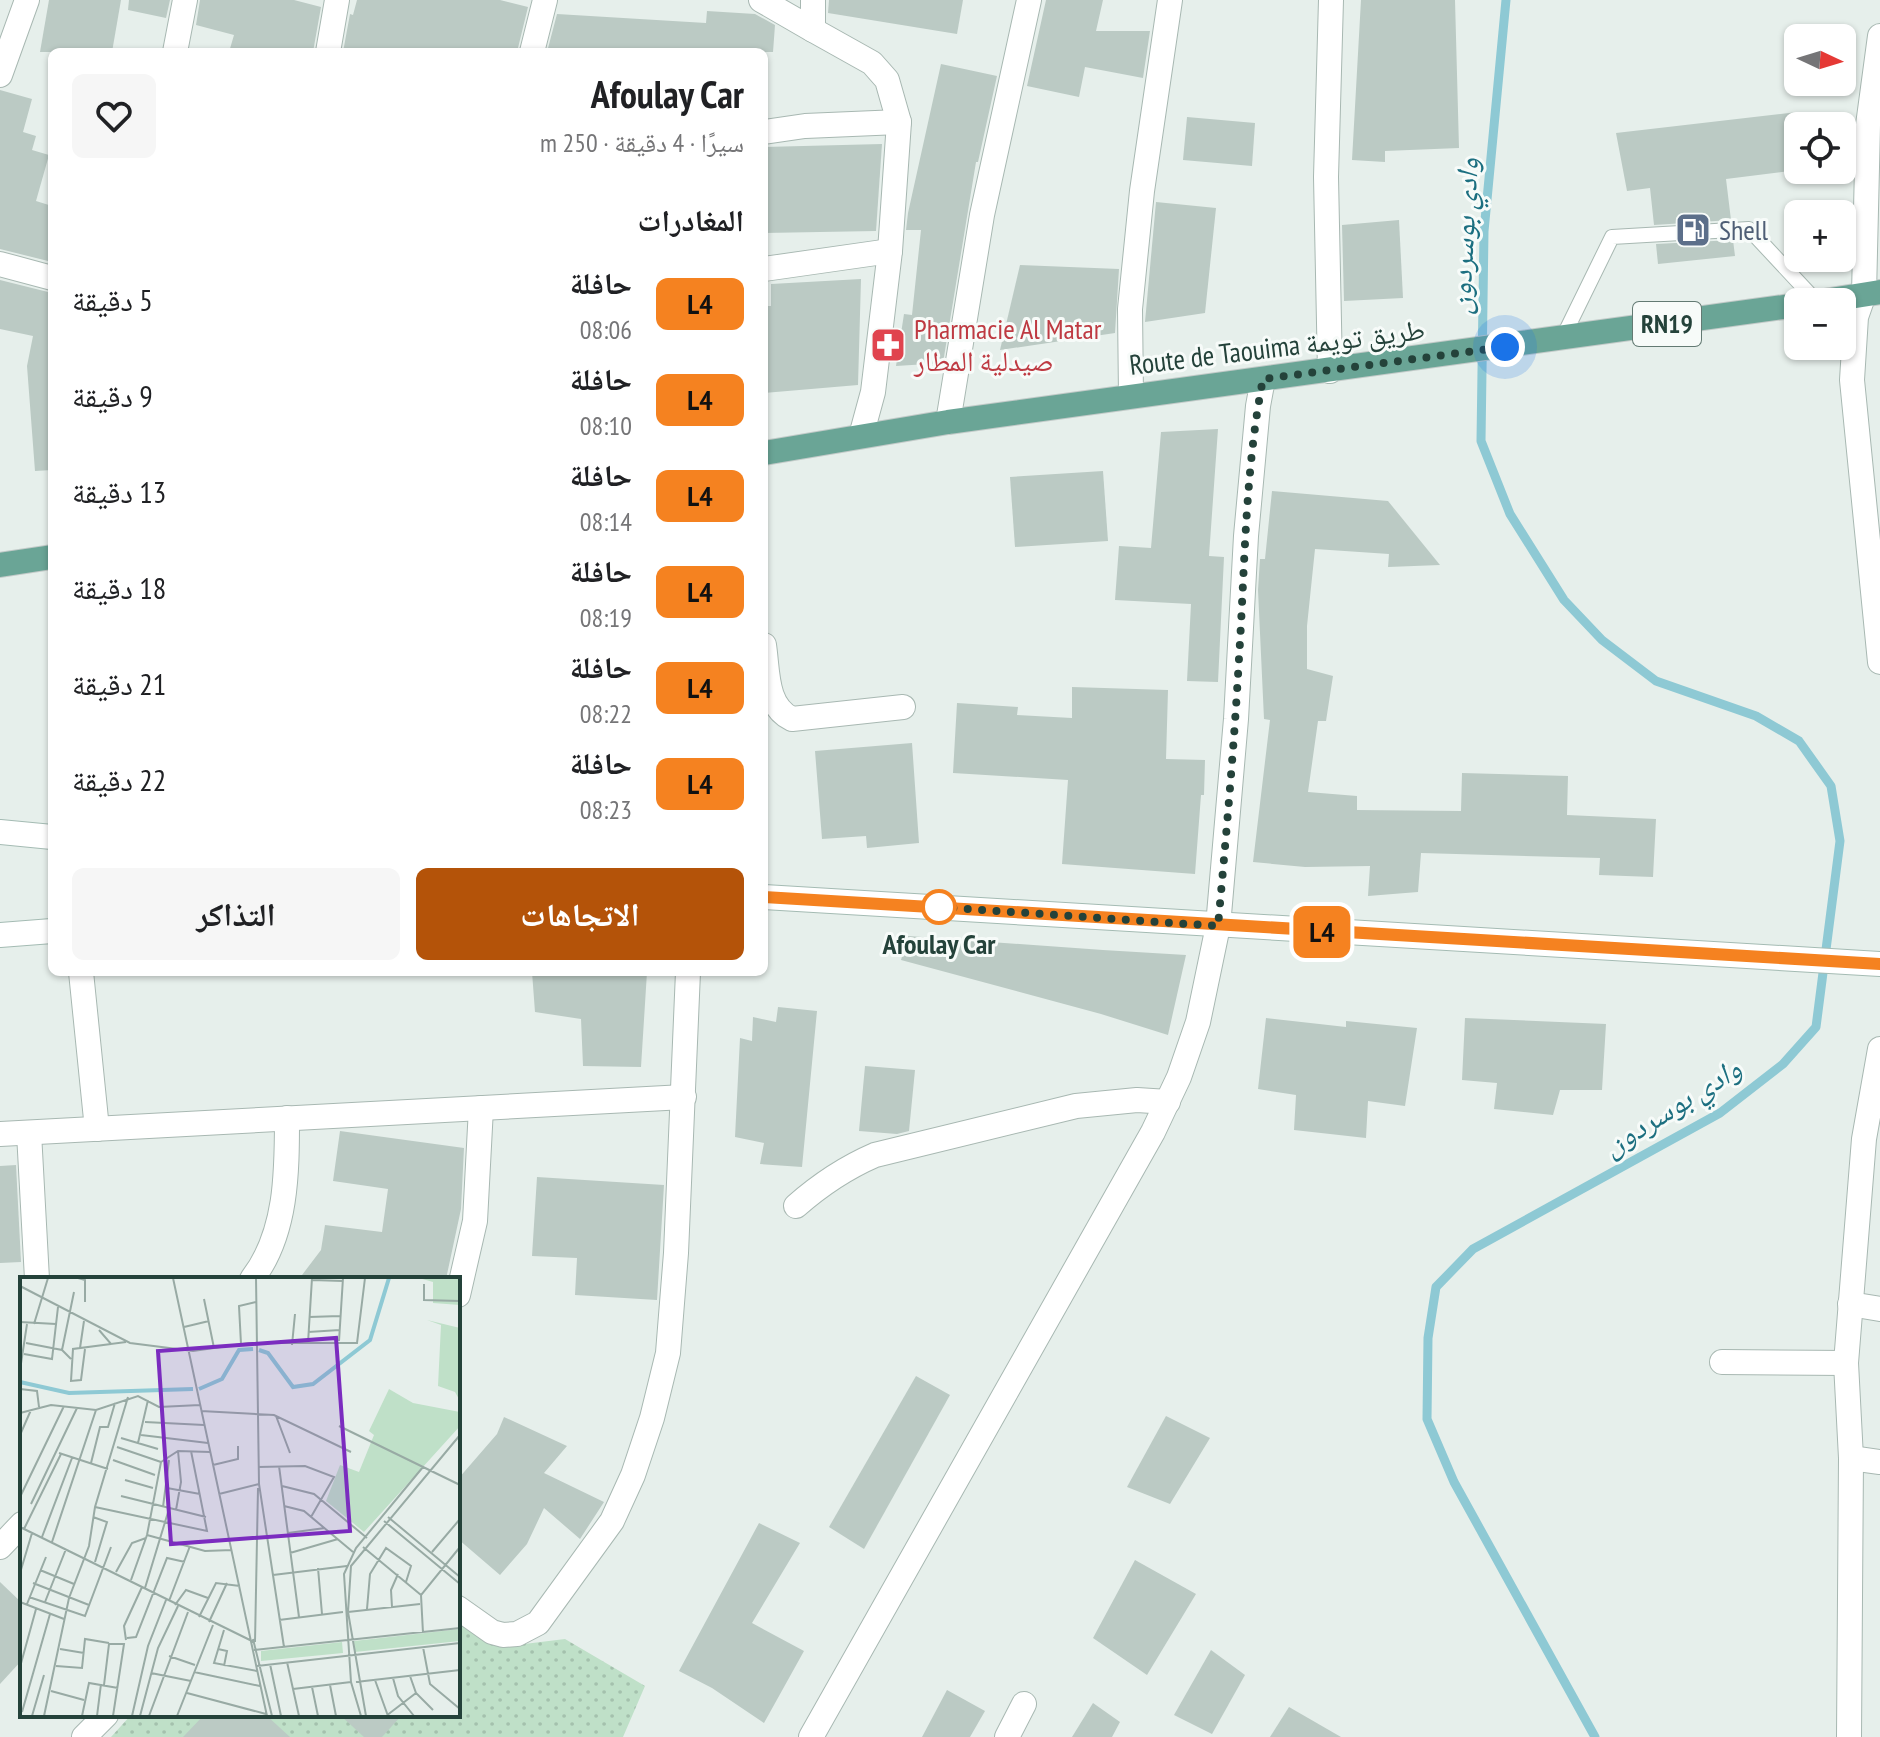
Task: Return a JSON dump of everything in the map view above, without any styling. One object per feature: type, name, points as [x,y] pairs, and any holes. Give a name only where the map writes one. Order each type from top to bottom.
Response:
[{"type":"main road","name":"Route de Taouima طريق تويمة","points":[[768,452],[948,422],[1784,307]]},
{"type":"main road","points":[[0,565],[48,558]]},
{"type":"street","points":[[0,75],[27,0]]},
{"type":"street","points":[[176,48],[185,0]]},
{"type":"street","points":[[329,48],[337,0]]},
{"type":"street","points":[[533,48],[545,0]]},
{"type":"street","points":[[761,0],[872,63],[887,80],[899,122],[890,251],[873,392],[861,436]]},
{"type":"street","points":[[813,0],[813,30]]},
{"type":"street","points":[[948,422],[982,215],[1029,0]]},
{"type":"street","points":[[1131,396],[1130,309],[1142,191],[1170,0]]},
{"type":"street","points":[[1330,371],[1326,177],[1331,0]]},
{"type":"street","points":[[1880,36],[1868,125],[1872,293],[1856,317],[1852,380],[1875,546],[1880,662]]},
{"type":"street","points":[[768,131],[819,125],[899,122]]},
{"type":"street","points":[[768,268],[890,251]]},
{"type":"street","points":[[0,264],[48,277]]},
{"type":"street","points":[[811,1737],[1168,1102],[1198,1022],[1218,926],[1236,719],[1246,536],[1263,379]]},
{"type":"street","points":[[768,671],[772,697],[783,715],[792,719],[903,707]]},
{"type":"street","points":[[0,832],[48,837]]},
{"type":"street","points":[[768,897],[1875,964]]},
{"type":"street","points":[[0,935],[48,931]]},
{"type":"street","points":[[81,976],[97,1129]]},
{"type":"street","points":[[460,1609],[492,1632],[517,1634],[538,1623],[612,1521],[652,1418],[668,1353],[684,1097],[688,976]]},
{"type":"street","points":[[1849,1737],[1851,1458],[1846,1363],[1864,1139],[1880,1049]]},
{"type":"street","points":[[0,1134],[684,1097]]},
{"type":"street","points":[[796,1206],[846,1167],[875,1155],[1076,1106],[1122,1100],[1168,1102]]},
{"type":"street","points":[[460,1286],[475,1221],[481,1108]]},
{"type":"street","points":[[253,1277],[277,1229],[287,1180],[287,1118]]},
{"type":"street","points":[[29,1133],[37,1277]]},
{"type":"street","points":[[1850,1304],[1880,1309]]},
{"type":"street","points":[[1722,1362],[1846,1363]]},
{"type":"street","points":[[1851,1458],[1880,1462]]},
{"type":"street","points":[[0,1547],[20,1526]]},
{"type":"street","points":[[1007,1737],[1024,1704]]},
{"type":"street","points":[[84,1737],[104,1717]]},
{"type":"lane","points":[[1562,339],[1612,237],[1749,229],[1805,288]]},
{"type":"green space","points":[[460,1622],[500,1647],[565,1639],[645,1686],[623,1737],[111,1737],[129,1717],[460,1717]]},
{"type":"building","points":[[49,0],[121,0],[113,48],[48,48],[48,52],[40,52]]},
{"type":"building","points":[[129,0],[170,0],[166,18],[128,10]]},
{"type":"building","points":[[200,0],[294,0],[321,7],[314,48],[230,48],[234,35],[196,25]]},
{"type":"building","points":[[357,0],[500,0],[528,7],[518,48],[344,48],[350,14],[353,15]]},
{"type":"building","points":[[829,0],[963,0],[957,34],[828,13]]},
{"type":"building","points":[[1046,0],[1103,0],[1096,31],[1150,31],[1143,78],[1085,67],[1079,97],[1027,86]]},
{"type":"building","points":[[1361,0],[1455,0],[1459,148],[1385,151],[1385,162],[1352,160]]},
{"type":"building","points":[[707,11],[755,14],[775,25],[773,52],[768,52],[768,48],[548,48],[557,14],[706,23]]},
{"type":"building","points":[[941,64],[997,76],[976,162],[943,363],[896,366],[904,314],[912,315],[921,230],[906,230],[908,213]]},
{"type":"building","points":[[0,90],[32,99],[23,132],[36,136],[32,150],[48,155],[36,201],[48,205],[48,261],[0,249]]},
{"type":"building","points":[[1784,114],[1784,172],[1726,179],[1731,220],[1654,225],[1650,188],[1627,191],[1616,133]]},
{"type":"building","points":[[1187,117],[1255,123],[1252,166],[1183,160]]},
{"type":"building","points":[[882,144],[876,231],[768,233],[768,147]]},
{"type":"building","points":[[1156,202],[1216,208],[1205,313],[1145,322]]},
{"type":"building","points":[[1399,220],[1403,298],[1344,301],[1342,225]]},
{"type":"building","points":[[1733,240],[1735,256],[1658,264],[1656,244]]},
{"type":"building","points":[[1020,265],[1119,269],[1115,333],[1000,350]]},
{"type":"building","points":[[861,279],[858,385],[768,393],[771,284]]},
{"type":"building","points":[[0,280],[48,292],[48,470],[35,471],[27,366],[33,336],[0,329]]},
{"type":"building","points":[[1218,429],[1209,556],[1224,557],[1218,682],[1187,681],[1191,604],[1115,600],[1119,546],[1151,548],[1161,432]]},
{"type":"building","points":[[1103,471],[1108,541],[1015,547],[1010,477]]},
{"type":"building","points":[[1272,491],[1388,501],[1440,565],[1388,567],[1389,554],[1315,549],[1307,626],[1307,669],[1333,676],[1326,721],[1318,721],[1308,792],[1357,796],[1357,810],[1461,811],[1462,773],[1568,776],[1567,815],[1656,819],[1653,877],[1599,875],[1600,858],[1421,853],[1418,892],[1368,896],[1370,866],[1305,867],[1253,862],[1270,720],[1264,719],[1258,590],[1260,559],[1265,559]]},
{"type":"building","points":[[1072,687],[1168,690],[1166,759],[1205,760],[1195,874],[1062,864],[1068,780],[953,773],[957,703],[1018,707],[1017,715],[1072,718]]},
{"type":"building","points":[[912,743],[919,843],[867,848],[866,836],[822,839],[815,751]]},
{"type":"building","points":[[908,936],[1186,955],[1168,1035],[901,960]]},
{"type":"building","points":[[532,976],[647,976],[641,1067],[583,1066],[581,1019],[535,1012]]},
{"type":"building","points":[[778,1007],[817,1011],[802,1167],[760,1164],[764,1143],[735,1137],[740,1038],[752,1041],[753,1017],[776,1022]]},
{"type":"building","points":[[1266,1018],[1346,1027],[1346,1021],[1417,1028],[1405,1106],[1368,1101],[1366,1138],[1294,1130],[1296,1095],[1258,1089]]},
{"type":"building","points":[[1465,1018],[1606,1024],[1602,1090],[1560,1090],[1553,1115],[1494,1109],[1497,1083],[1462,1080]]},
{"type":"building","points":[[865,1066],[915,1070],[909,1131],[897,1134],[859,1131]]},
{"type":"building","points":[[340,1131],[464,1148],[461,1209],[446,1277],[301,1277],[321,1250],[325,1225],[382,1232],[388,1189],[333,1181]]},
{"type":"building","points":[[16,1165],[21,1262],[0,1263],[0,1166]]},
{"type":"building","points":[[537,1177],[664,1185],[657,1300],[575,1295],[577,1258],[532,1256]]},
{"type":"building","points":[[916,1376],[950,1395],[864,1549],[829,1527]]},
{"type":"building","points":[[1166,1416],[1210,1438],[1170,1504],[1127,1487]]},
{"type":"building","points":[[504,1417],[567,1446],[544,1473],[604,1502],[580,1539],[544,1508],[527,1544],[500,1575],[460,1541],[460,1477],[497,1434]]},
{"type":"building","points":[[759,1523],[800,1543],[752,1623],[804,1651],[764,1723],[712,1688],[679,1671]]},
{"type":"building","points":[[1135,1560],[1196,1594],[1147,1675],[1093,1638]]},
{"type":"building","points":[[0,1582],[20,1601],[20,1662],[0,1684]]},
{"type":"building","points":[[1211,1650],[1245,1675],[1212,1734],[1174,1715]]},
{"type":"building","points":[[947,1690],[985,1711],[970,1737],[922,1737]]},
{"type":"building","points":[[1093,1703],[1120,1722],[1112,1737],[1072,1737]]},
{"type":"building","points":[[1289,1707],[1341,1737],[1270,1737]]},
{"type":"building","points":[[202,1717],[268,1717],[290,1737],[183,1737]]},
{"type":"building","points":[[342,1717],[400,1717],[382,1737],[364,1737]]},
{"type":"waterway","name":"وادي بوسردون","points":[[1506,0],[1484,231],[1481,441],[1510,514],[1564,600],[1602,640],[1656,681],[1756,716],[1799,741],[1831,786],[1840,841],[1816,1027],[1783,1064],[1720,1113],[1473,1249],[1436,1287],[1428,1338],[1427,1419],[1454,1482],[1595,1737]]},
{"type":"bus line","name":"L4","points":[[768,897],[1880,964]]},
{"type":"place","name":"Shell","points":[[1693,230]]},
{"type":"place","name":"Pharmacie Al Matar صيدلية المطار","points":[[888,345]]},
{"type":"place","name":"Afoulay Car","points":[[939,907]]},
{"type":"route","points":[[939,907],[1218,926],[1236,719],[1246,536],[1263,379],[1505,347]]}]
